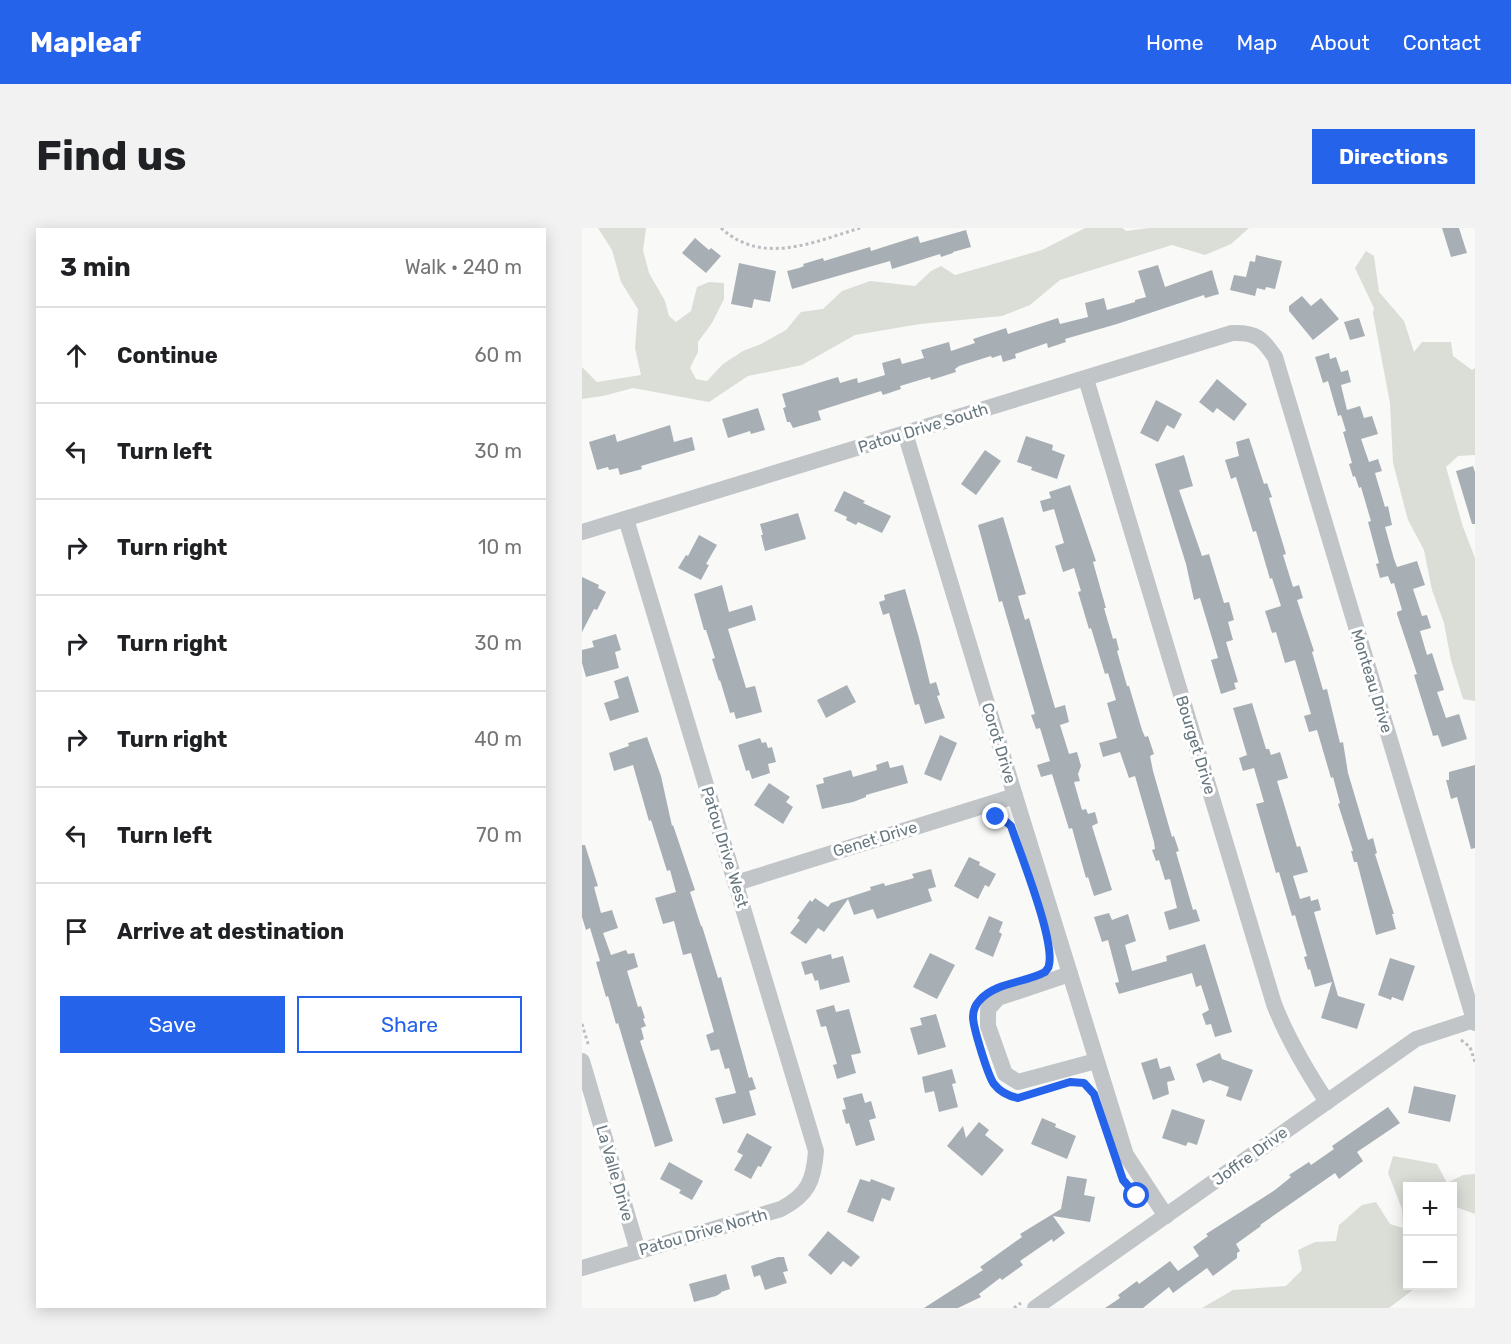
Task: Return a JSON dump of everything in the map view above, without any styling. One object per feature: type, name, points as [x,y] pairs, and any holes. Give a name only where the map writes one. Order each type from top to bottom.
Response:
[{"type":"street","name":"Patou Drive South","points":[[582,532],[1232,333],[1245,333],[1264,341]]},
{"type":"street","name":"Monteau Drive","points":[[1264,341],[1275,357],[1474,1022]]},
{"type":"street","name":"Bourget Drive","points":[[1086,379],[1275,1004],[1299,1060],[1327,1102]]},
{"type":"street","name":"Corot Drive","points":[[905,433],[1126,1155],[1166,1216]]},
{"type":"street","name":"Patou Drive West","points":[[626,519],[816,1151],[812,1177]]},
{"type":"street","name":"Genet Drive","points":[[736,883],[1015,796]]},
{"type":"street","points":[[1070,974],[998,998],[988,1010],[988,1026],[1005,1074],[1018,1082],[1096,1061]]},
{"type":"street","name":"Joffre Drive","points":[[1029,1305],[1166,1216],[1416,1039],[1474,1022]]},
{"type":"street","name":"La Valle Drive","points":[[587,1059],[638,1251]]},
{"type":"street","name":"Patou Drive North","points":[[582,1268],[781,1209],[804,1192],[812,1177]]},
{"type":"path","points":[[721,228],[737,239],[765,250],[780,250],[860,228]]},
{"type":"path","points":[[582,1024],[587,1059]]},
{"type":"path","points":[[1014,1308],[1029,1305]]},
{"type":"shaded area","points":[[598,228],[646,228],[643,250],[649,273],[665,301],[669,316],[676,322],[691,311],[697,287],[709,282],[724,283],[724,299],[712,323],[698,342],[698,352],[690,368],[696,379],[707,381],[723,364],[743,351],[786,330],[801,312],[823,309],[842,291],[870,281],[915,286],[931,271],[941,266],[955,275],[1042,250],[1085,228],[1122,228],[1126,231],[1149,228],[1249,228],[1231,244],[1205,255],[1172,245],[1060,280],[1030,305],[1002,316],[920,324],[855,335],[802,365],[748,376],[709,402],[633,388],[582,399],[582,367],[597,382],[641,375],[635,348],[638,309],[621,282],[612,250]]},
{"type":"shaded area","points":[[1366,251],[1374,256],[1379,292],[1404,321],[1414,352],[1422,342],[1451,342],[1453,356],[1472,370],[1475,368],[1475,455],[1458,456],[1446,467],[1463,527],[1475,558],[1475,701],[1463,699],[1451,660],[1444,623],[1432,590],[1424,550],[1408,520],[1393,463],[1390,403],[1373,313],[1374,308],[1355,268]]},
{"type":"shaded area","points":[[1393,1156],[1437,1164],[1446,1182],[1403,1182],[1403,1228],[1402,1209],[1388,1173]]},
{"type":"shaded area","points":[[1475,1174],[1475,1214],[1457,1207],[1457,1182],[1449,1182],[1463,1175]]},
{"type":"shaded area","points":[[1376,1202],[1390,1224],[1403,1228],[1403,1290],[1413,1290],[1389,1308],[1202,1308],[1233,1290],[1286,1286],[1302,1270],[1298,1250],[1315,1242],[1336,1241],[1339,1225],[1362,1205]]},
{"type":"building","points":[[1442,228],[1459,228],[1467,253],[1451,257]]},
{"type":"building","points":[[966,230],[971,247],[892,269],[890,261],[792,289],[787,271],[804,266],[803,264],[823,258],[824,261],[870,247],[871,251],[918,236],[920,243]]},
{"type":"building","points":[[695,238],[709,250],[711,248],[721,256],[706,273],[682,253]]},
{"type":"building","points":[[1256,255],[1282,261],[1275,289],[1257,288],[1255,296],[1230,290],[1234,275],[1246,277],[1250,261],[1255,262]]},
{"type":"building","points":[[739,263],[776,271],[770,302],[754,299],[752,308],[731,304]]},
{"type":"building","points":[[1158,265],[1165,287],[1212,270],[1219,294],[1205,298],[1204,295],[1065,339],[1066,342],[1048,348],[1047,343],[1015,354],[1016,358],[1003,362],[1001,355],[959,366],[955,369],[956,372],[931,380],[930,377],[900,386],[901,389],[883,395],[881,391],[818,411],[821,420],[793,428],[790,422],[787,422],[782,394],[838,377],[840,383],[857,378],[858,383],[885,375],[882,363],[900,358],[902,364],[924,358],[921,350],[949,342],[951,351],[975,343],[973,339],[1006,328],[1008,334],[1058,318],[1060,324],[1088,317],[1085,303],[1104,298],[1107,310],[1135,302],[1135,300],[1146,297],[1138,271]]},
{"type":"building","points":[[1302,296],[1311,306],[1321,298],[1339,319],[1313,340],[1289,311],[1289,306]]},
{"type":"building","points":[[1359,318],[1365,336],[1350,340],[1344,322]]},
{"type":"building","points":[[1329,353],[1330,359],[1336,357],[1341,372],[1348,370],[1351,382],[1341,385],[1347,410],[1360,406],[1364,418],[1372,416],[1378,434],[1361,439],[1369,462],[1378,459],[1382,471],[1375,473],[1385,507],[1388,506],[1392,525],[1385,527],[1394,559],[1397,567],[1417,561],[1425,585],[1413,589],[1422,616],[1427,615],[1431,628],[1420,631],[1427,655],[1432,653],[1444,690],[1437,692],[1446,718],[1459,714],[1467,739],[1442,747],[1438,735],[1433,736],[1414,675],[1417,674],[1397,614],[1402,610],[1394,583],[1391,584],[1388,576],[1380,578],[1376,564],[1379,563],[1368,522],[1371,521],[1361,487],[1359,488],[1355,476],[1353,477],[1349,464],[1352,463],[1343,432],[1346,431],[1341,415],[1338,416],[1328,381],[1323,383],[1315,357]]},
{"type":"building","points":[[1217,379],[1247,404],[1234,421],[1217,408],[1213,413],[1199,402]]},
{"type":"building","points":[[1156,400],[1182,414],[1174,429],[1167,425],[1158,442],[1140,433]]},
{"type":"building","points":[[758,408],[765,430],[751,434],[750,431],[728,438],[722,419]]},
{"type":"building","points":[[670,425],[674,442],[692,437],[695,450],[641,466],[642,469],[620,475],[618,468],[609,470],[608,467],[597,470],[589,442],[615,434],[617,442]]},
{"type":"building","points":[[1026,436],[1053,445],[1052,450],[1065,455],[1057,479],[1031,470],[1032,467],[1017,462]]},
{"type":"building","points":[[1249,438],[1264,484],[1267,483],[1272,497],[1269,498],[1286,554],[1283,555],[1293,587],[1299,585],[1303,598],[1297,600],[1314,651],[1312,652],[1323,690],[1327,689],[1340,743],[1343,742],[1348,773],[1368,840],[1373,838],[1377,853],[1375,854],[1394,914],[1392,914],[1396,929],[1376,935],[1357,862],[1354,862],[1351,851],[1353,851],[1338,804],[1340,803],[1333,777],[1331,778],[1317,730],[1309,732],[1304,716],[1311,714],[1295,660],[1285,663],[1276,632],[1272,633],[1265,611],[1281,606],[1272,578],[1270,579],[1256,531],[1253,532],[1236,477],[1231,479],[1225,460],[1239,456],[1236,442]]},
{"type":"building","points":[[985,450],[1001,461],[976,495],[961,484]]},
{"type":"building","points":[[1184,455],[1193,486],[1179,490],[1202,556],[1209,554],[1224,603],[1229,602],[1234,620],[1228,622],[1233,640],[1226,642],[1238,682],[1234,683],[1236,689],[1221,694],[1211,660],[1218,658],[1200,598],[1194,600],[1186,564],[1155,464]]},
{"type":"building","points":[[1473,466],[1475,524],[1472,524],[1456,471]]},
{"type":"building","points":[[1070,485],[1096,561],[1093,562],[1106,608],[1104,608],[1113,639],[1116,638],[1119,650],[1117,651],[1127,686],[1129,686],[1142,730],[1145,737],[1148,736],[1154,754],[1150,756],[1153,771],[1172,837],[1174,836],[1179,851],[1176,852],[1193,910],[1196,909],[1200,921],[1169,930],[1164,912],[1177,908],[1170,879],[1165,880],[1159,860],[1156,861],[1152,850],[1155,849],[1154,842],[1135,776],[1129,778],[1120,752],[1103,757],[1099,743],[1117,738],[1107,703],[1116,700],[1108,673],[1105,674],[1091,628],[1089,629],[1078,592],[1081,591],[1074,568],[1063,572],[1055,546],[1064,543],[1054,509],[1043,512],[1040,501],[1051,498],[1049,492]]},
{"type":"building","points":[[844,491],[891,516],[882,533],[858,522],[856,525],[846,520],[847,517],[834,511]]},
{"type":"building","points":[[798,513],[806,539],[765,551],[760,524]]},
{"type":"building","points":[[1003,517],[1026,594],[1018,596],[1025,620],[1029,618],[1055,708],[1065,705],[1069,722],[1060,725],[1069,754],[1077,752],[1081,766],[1078,774],[1080,781],[1074,782],[1082,810],[1086,809],[1088,814],[1095,812],[1098,823],[1092,826],[1112,890],[1094,896],[1088,877],[1086,878],[1072,828],[1069,829],[1052,774],[1041,777],[1037,765],[1050,761],[1040,728],[1036,729],[1031,715],[1035,714],[1002,601],[999,602],[978,525]]},
{"type":"building","points":[[699,535],[717,545],[706,564],[709,565],[701,580],[678,568],[686,555],[688,556]]},
{"type":"building","points":[[582,577],[599,585],[598,588],[606,592],[582,632]]},
{"type":"building","points":[[722,585],[729,612],[752,605],[756,620],[728,629],[746,688],[755,686],[762,712],[736,719],[734,712],[730,713],[719,681],[712,659],[715,658],[694,594]]},
{"type":"building","points":[[905,589],[930,684],[936,682],[940,695],[937,696],[945,718],[925,724],[919,704],[915,705],[889,613],[883,615],[879,602],[885,600],[884,595]]},
{"type":"building","points":[[616,634],[621,650],[615,652],[619,668],[586,677],[582,663],[582,650],[594,647],[592,641]]},
{"type":"building","points":[[628,676],[639,712],[610,721],[604,703],[619,698],[614,681]]},
{"type":"building","points":[[847,685],[856,702],[826,718],[817,700]]},
{"type":"building","points":[[1252,703],[1266,749],[1269,749],[1271,755],[1280,752],[1288,778],[1277,781],[1297,847],[1300,846],[1308,872],[1293,876],[1300,899],[1310,896],[1311,901],[1318,899],[1321,910],[1314,912],[1338,996],[1365,1004],[1357,1029],[1321,1018],[1332,982],[1315,987],[1304,957],[1307,956],[1295,915],[1292,916],[1279,872],[1276,873],[1256,804],[1264,802],[1254,768],[1243,771],[1239,758],[1247,755],[1233,708]]},
{"type":"building","points":[[940,735],[957,743],[941,781],[924,774]]},
{"type":"building","points":[[647,737],[661,776],[672,826],[695,890],[690,892],[718,978],[721,977],[749,1078],[752,1077],[756,1089],[749,1091],[756,1115],[723,1124],[715,1098],[736,1093],[729,1068],[725,1069],[719,1049],[711,1051],[706,1035],[714,1032],[691,953],[683,955],[674,921],[663,924],[655,898],[676,892],[670,870],[667,871],[651,820],[649,821],[633,765],[614,771],[609,753],[629,746],[628,743]]},
{"type":"building","points":[[760,738],[762,743],[766,742],[768,748],[772,747],[776,762],[768,764],[770,773],[752,779],[749,770],[746,771],[738,745]]},
{"type":"building","points":[[888,761],[890,768],[903,765],[908,783],[866,795],[853,802],[822,809],[816,785],[824,783],[823,778],[851,770],[853,777],[877,770],[876,765]]},
{"type":"building","points":[[1475,765],[1475,848],[1471,849],[1457,797],[1451,799],[1446,780],[1449,780],[1449,772]]},
{"type":"building","points":[[769,783],[790,797],[786,802],[793,807],[783,824],[754,805]]},
{"type":"building","points":[[582,845],[585,845],[598,886],[594,887],[601,913],[612,910],[618,928],[603,933],[611,955],[626,950],[628,954],[634,953],[638,967],[627,971],[638,1007],[641,1006],[645,1018],[643,1019],[646,1026],[641,1028],[644,1039],[640,1041],[673,1141],[655,1147],[618,1023],[616,1024],[608,996],[606,997],[596,962],[600,961],[590,928],[586,930],[582,917]]},
{"type":"building","points":[[969,857],[996,874],[989,887],[985,885],[978,899],[954,886]]},
{"type":"building","points":[[931,869],[936,887],[928,889],[932,901],[877,919],[873,909],[854,915],[848,899],[824,932],[818,928],[806,944],[790,933],[800,920],[797,918],[810,900],[812,902],[815,898],[828,907],[831,903],[871,890],[870,887],[884,883],[885,886],[914,878],[912,874]]},
{"type":"building","points":[[1109,913],[1112,920],[1128,914],[1136,941],[1125,945],[1132,971],[1167,961],[1166,956],[1205,944],[1232,1032],[1215,1037],[1211,1024],[1206,1025],[1202,1014],[1209,1010],[1201,985],[1196,987],[1192,973],[1119,994],[1115,983],[1119,982],[1108,940],[1102,942],[1094,917]]},
{"type":"building","points":[[989,916],[1003,922],[999,932],[1002,934],[993,957],[975,949]]},
{"type":"building","points":[[930,953],[955,965],[937,999],[913,987]]},
{"type":"building","points":[[831,954],[832,959],[843,956],[850,982],[820,990],[818,980],[815,981],[812,973],[805,975],[801,962]]},
{"type":"building","points":[[1390,958],[1415,966],[1403,1001],[1392,997],[1391,1000],[1378,995]]},
{"type":"building","points":[[834,1005],[836,1012],[849,1009],[861,1053],[851,1055],[856,1073],[837,1079],[833,1065],[837,1064],[826,1026],[821,1027],[816,1010]]},
{"type":"building","points":[[936,1014],[946,1047],[918,1055],[910,1028],[922,1025],[920,1018]]},
{"type":"building","points":[[1220,1053],[1222,1059],[1253,1070],[1241,1101],[1226,1096],[1229,1087],[1210,1080],[1203,1083],[1196,1064]]},
{"type":"building","points":[[1157,1058],[1160,1069],[1170,1066],[1175,1080],[1167,1082],[1169,1094],[1153,1100],[1141,1063]]},
{"type":"building","points":[[952,1069],[956,1083],[952,1084],[958,1107],[939,1112],[934,1091],[925,1093],[922,1077]]},
{"type":"building","points":[[1414,1086],[1456,1095],[1450,1122],[1408,1113]]},
{"type":"building","points":[[862,1093],[865,1103],[871,1101],[876,1118],[869,1120],[875,1140],[856,1146],[849,1123],[846,1124],[842,1110],[846,1109],[843,1098]]},
{"type":"building","points":[[1388,1107],[1400,1123],[1357,1152],[1363,1161],[1339,1179],[1335,1173],[1260,1225],[1236,1244],[1240,1251],[1237,1253],[1237,1258],[1213,1276],[1207,1268],[1173,1293],[1169,1287],[1143,1308],[1105,1308],[1120,1298],[1118,1295],[1137,1281],[1139,1284],[1170,1261],[1178,1271],[1199,1256],[1193,1247],[1208,1236],[1206,1234],[1275,1190],[1291,1177],[1289,1175],[1309,1162],[1311,1165],[1334,1149],[1332,1146]]},
{"type":"building","points":[[1172,1109],[1205,1120],[1197,1145],[1188,1142],[1186,1146],[1162,1138]]},
{"type":"building","points":[[1042,1118],[1056,1124],[1055,1127],[1076,1136],[1067,1159],[1031,1144]]},
{"type":"building","points":[[979,1122],[989,1130],[985,1135],[1004,1150],[982,1176],[947,1146],[963,1126],[966,1138]]},
{"type":"building","points":[[747,1133],[772,1147],[751,1179],[734,1170],[743,1155],[737,1152]]},
{"type":"building","points":[[669,1162],[703,1181],[692,1200],[679,1193],[681,1190],[660,1179]]},
{"type":"building","points":[[1067,1176],[1087,1179],[1084,1195],[1095,1197],[1090,1222],[1053,1216],[1065,1233],[1020,1261],[1023,1265],[1002,1280],[1000,1278],[979,1294],[981,1297],[958,1308],[924,1308],[983,1270],[980,1267],[1022,1237],[1020,1234],[1061,1209]]},
{"type":"building","points":[[860,1179],[870,1182],[871,1179],[895,1188],[890,1201],[882,1198],[873,1222],[847,1212]]},
{"type":"building","points":[[828,1231],[860,1257],[851,1267],[843,1261],[831,1275],[808,1255]]},
{"type":"building","points":[[784,1257],[788,1271],[783,1272],[787,1283],[765,1290],[760,1275],[754,1277],[751,1266]]},
{"type":"building","points":[[726,1274],[730,1289],[716,1296],[694,1302],[689,1284]]},
{"type":"route","points":[[996,817],[1007,821],[1011,826],[1042,919],[1050,957],[1049,967],[1045,972],[996,989],[988,993],[976,1006],[973,1019],[992,1081],[1001,1091],[1018,1098],[1070,1082],[1084,1083],[1094,1094],[1123,1180],[1137,1196]]}]
